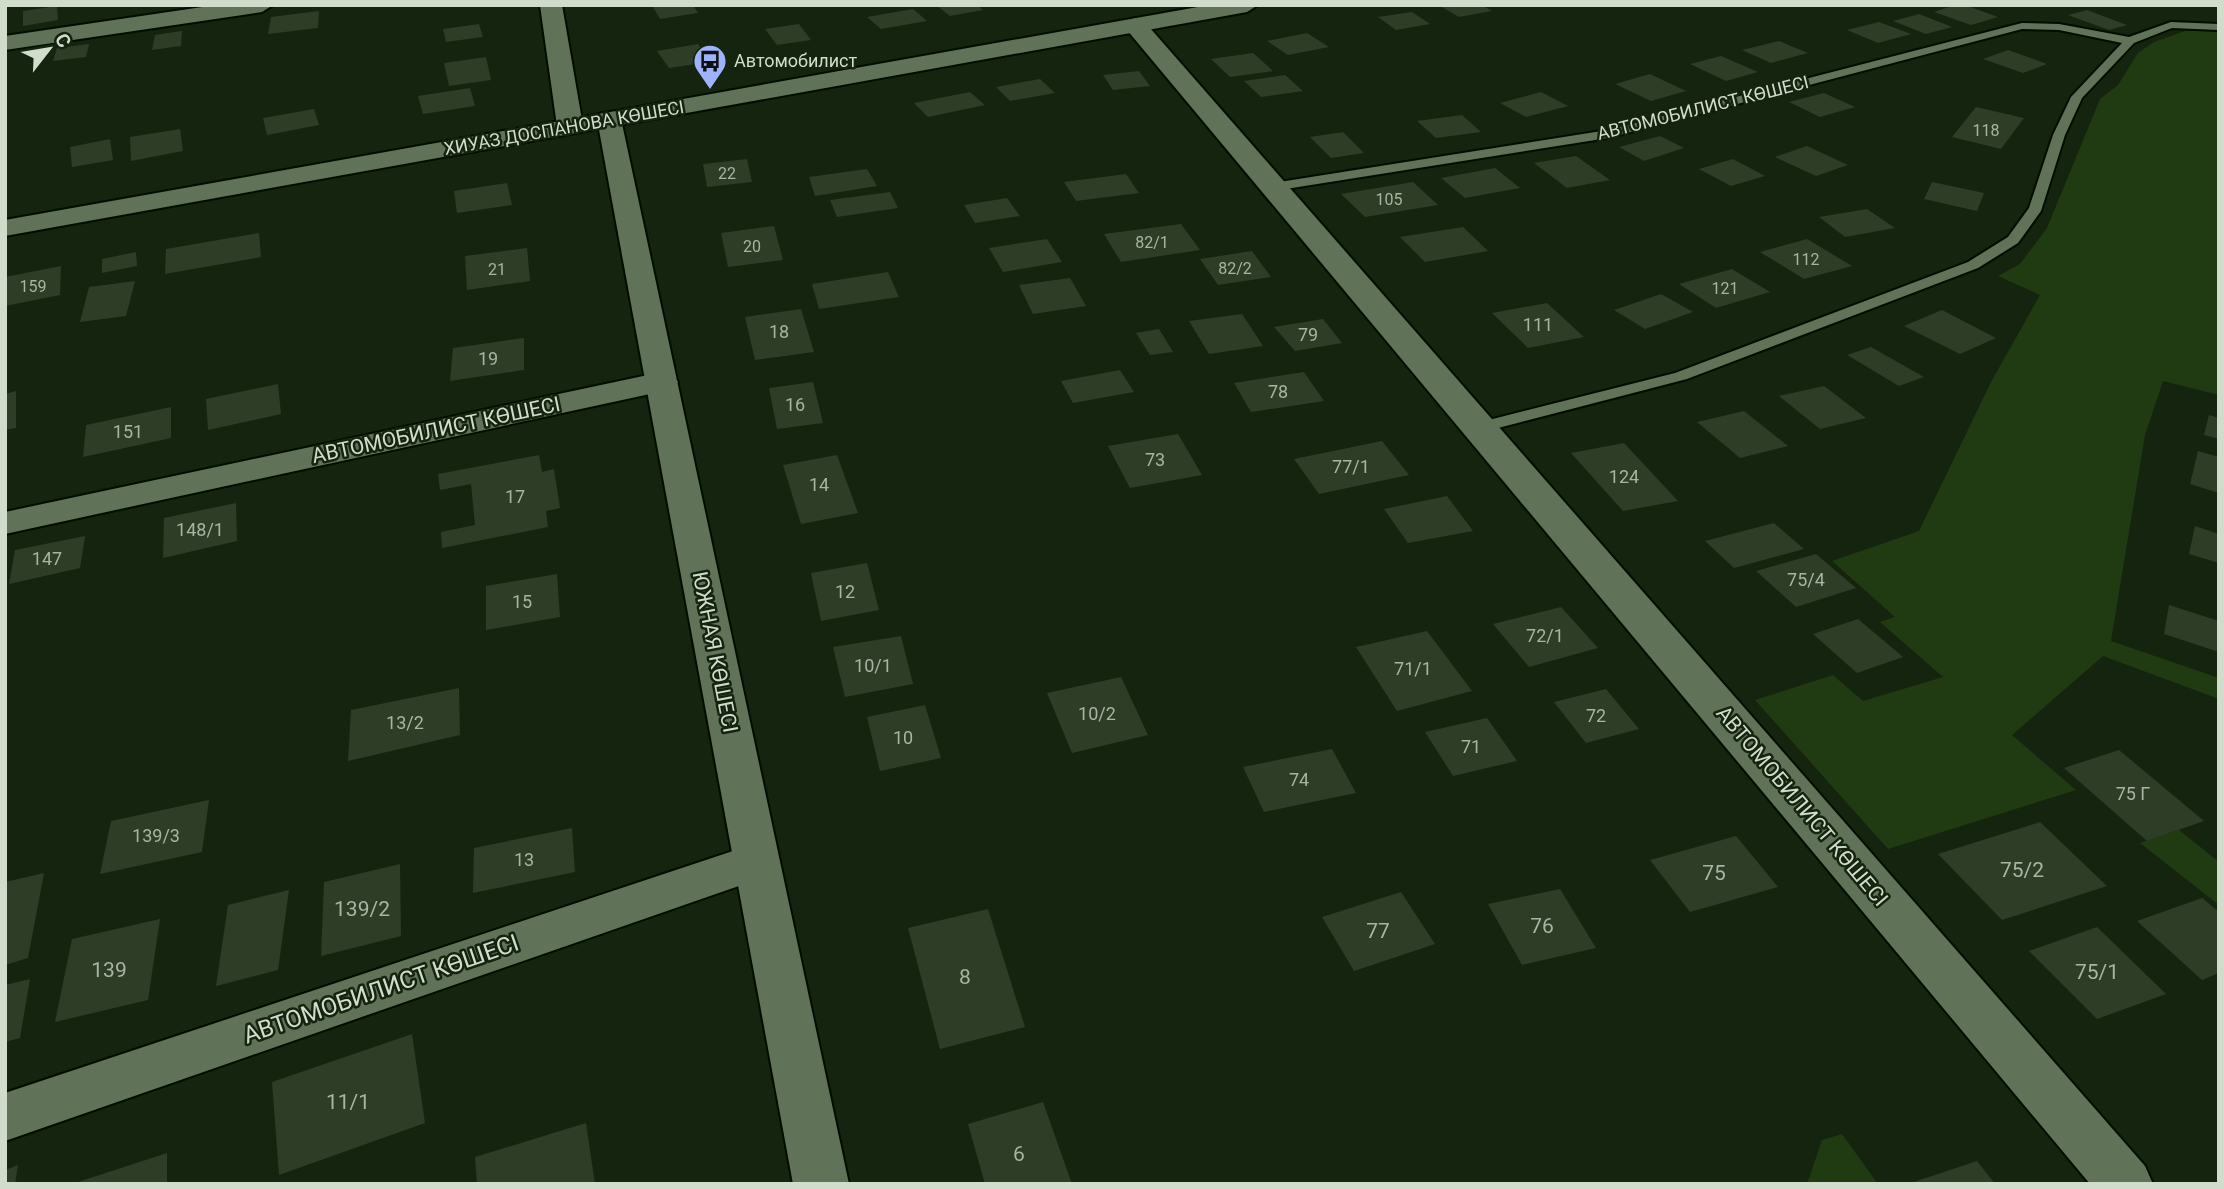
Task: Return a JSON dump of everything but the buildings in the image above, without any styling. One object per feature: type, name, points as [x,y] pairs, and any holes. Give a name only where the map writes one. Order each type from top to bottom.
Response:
[{"type":"street","points":[[5,43],[262,5]]},
{"type":"street","points":[[551,5],[570,126]]},
{"type":"street","name":"ХИУАЗ ДОСПАНОВА КӨШЕСІ","points":[[5,228],[1247,5]]},
{"type":"street","name":"АВТОМОБИЛИСТ КӨШЕСІ","points":[[1135,25],[2125,1184]]},
{"type":"street","name":"ЮЖНАЯ КӨШЕСІ","points":[[610,119],[821,1184]]},
{"type":"street","name":"АВТОМОБИЛИСТ КӨШЕСІ","points":[[5,523],[662,382]]},
{"type":"street","name":"АВТОМОБИЛИСТ КӨШЕСІ","points":[[5,1117],[757,861]]},
{"type":"lane","points":[[1479,428],[1681,376],[1973,265],[2013,240],[2036,208],[2059,135],[2077,97],[2130,41],[2171,25],[2219,27]]},
{"type":"lane","name":"АВТОМОБИЛИСТ КӨШЕСІ","points":[[1273,187],[1608,134],[2022,26],[2059,27],[2130,41]]},
{"type":"green space","points":[[2185,31],[2219,33],[2219,395],[2163,381],[2145,435],[2111,641],[2219,678],[2219,699],[2103,656],[2012,735],[2076,790],[1888,849],[1755,700],[1833,675],[1863,701],[1943,677],[1880,622],[1895,617],[1832,561],[1919,531],[1991,382],[2040,295],[1998,276],[2020,264],[2047,228],[2100,99],[2118,85],[2138,53],[2154,42]]},
{"type":"green space","points":[[2179,830],[2219,862],[2219,905],[2140,843]]},
{"type":"green space","points":[[1842,1134],[1878,1184],[1807,1184],[1822,1140]]},
{"type":"place","name":"Автомобилист","points":[[710,91]]}]
